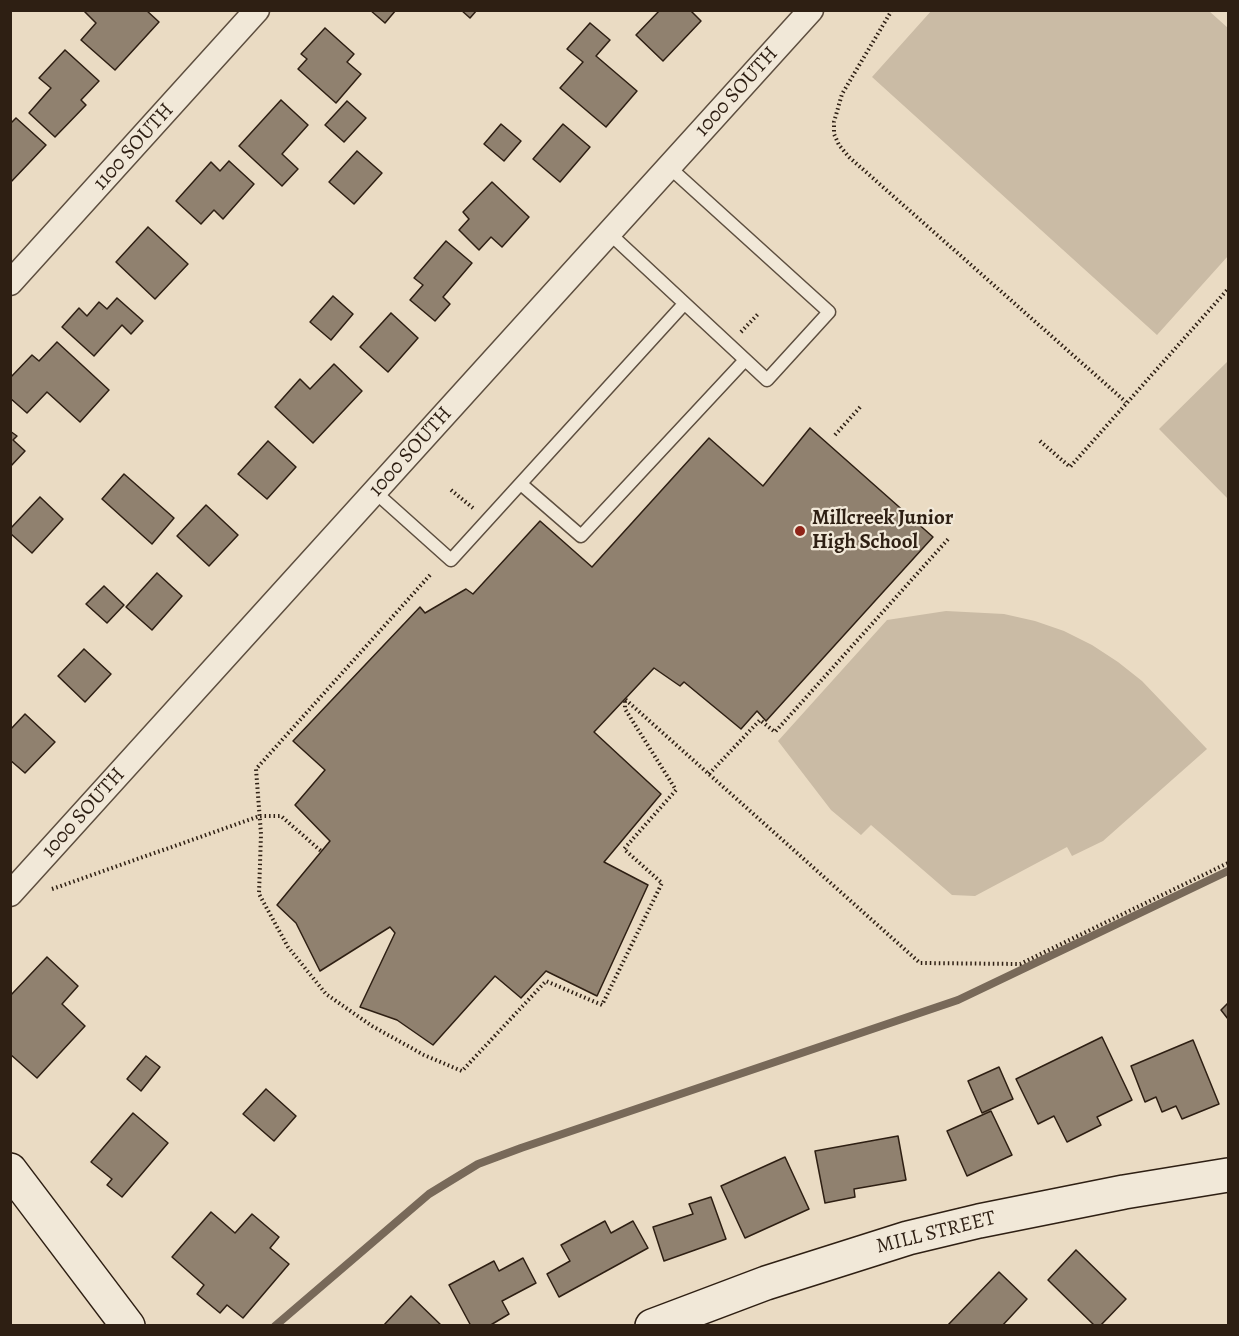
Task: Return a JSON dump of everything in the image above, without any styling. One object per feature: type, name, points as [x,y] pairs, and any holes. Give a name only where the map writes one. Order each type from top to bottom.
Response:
[{"type":"street","name":"1100 SOUTH","points":[[10,283],[257,10]]},
{"type":"street","name":"1000 SOUTH","points":[[10,894],[811,10]]},
{"type":"street","points":[[10,1170],[128,1326]]},
{"type":"street","name":"MILL STREET","points":[[652,1326],[766,1282],[908,1238],[979,1221],[1124,1192],[1228,1175]]},
{"type":"lane","points":[[609,233],[767,380],[829,312],[669,167]]},
{"type":"lane","points":[[375,492],[451,560],[684,304]]},
{"type":"lane","points":[[520,484],[582,536],[745,360]]},
{"type":"path","points":[[892,10],[842,94],[834,122],[834,134],[839,145],[849,157],[1126,402]]},
{"type":"path","points":[[1040,441],[1070,467],[1228,288]]},
{"type":"path","points":[[835,435],[862,405]]},
{"type":"path","points":[[451,490],[487,520]]},
{"type":"path","points":[[709,774],[760,720],[775,732],[950,537]]},
{"type":"path","points":[[430,575],[256,769],[261,834],[259,894],[288,947],[326,994],[372,1026],[424,1055],[462,1071],[546,981],[602,1005],[662,883],[624,849],[676,790],[625,709],[625,699],[920,963],[1020,964],[1228,863]]},
{"type":"path","points":[[52,889],[260,816],[281,816],[321,851]]},
{"type":"shaded area","points":[[932,10],[1209,11],[1228,28],[1228,256],[1157,335],[872,77]]},
{"type":"shaded area","points":[[1228,361],[1228,499],[1159,429]]},
{"type":"shaded area","points":[[946,611],[1004,614],[1035,621],[1064,631],[1092,645],[1142,681],[1207,749],[1103,841],[1072,856],[1067,847],[975,896],[952,895],[871,825],[861,835],[831,810],[778,741],[887,620]]},
{"type":"building","points":[[83,10],[146,10],[159,22],[115,70],[81,40],[96,23]]},
{"type":"building","points":[[370,10],[396,10],[385,23]]},
{"type":"building","points":[[461,10],[477,10],[470,18]]},
{"type":"building","points":[[660,10],[690,10],[701,21],[663,61],[636,35]]},
{"type":"building","points":[[590,23],[610,40],[596,56],[637,91],[606,127],[560,88],[583,62],[567,49]]},
{"type":"building","points":[[325,28],[354,54],[347,62],[361,74],[336,103],[298,69],[307,59],[301,54]]},
{"type":"building","points":[[65,50],[99,81],[81,100],[86,105],[55,137],[29,113],[51,88],[39,78]]},
{"type":"building","points":[[281,100],[308,125],[282,154],[298,169],[282,186],[239,146]]},
{"type":"building","points":[[347,101],[366,118],[344,142],[325,125]]},
{"type":"building","points":[[16,118],[46,145],[10,183],[10,124]]},
{"type":"building","points":[[501,124],[521,141],[504,161],[484,144]]},
{"type":"building","points":[[563,124],[590,147],[560,182],[533,159]]},
{"type":"building","points":[[357,151],[382,173],[354,204],[329,182]]},
{"type":"building","points":[[229,161],[254,184],[223,219],[214,210],[201,224],[176,201],[211,162],[220,171]]},
{"type":"building","points":[[492,182],[529,217],[502,247],[491,237],[479,250],[459,230],[469,219],[463,212]]},
{"type":"building","points":[[148,227],[188,264],[155,299],[116,262]]},
{"type":"building","points":[[446,241],[472,263],[443,297],[450,304],[435,321],[410,300],[423,285],[414,278]]},
{"type":"building","points":[[333,296],[353,314],[331,340],[310,322]]},
{"type":"building","points":[[117,298],[143,321],[131,334],[122,325],[94,356],[62,327],[79,308],[87,316],[99,302],[107,309]]},
{"type":"building","points":[[391,313],[418,338],[388,372],[360,347]]},
{"type":"building","points":[[57,342],[109,390],[80,422],[47,392],[27,413],[10,398],[10,378],[32,355],[39,361]]},
{"type":"building","points":[[334,364],[362,391],[313,443],[275,407],[300,379],[310,389]]},
{"type":"building","name":"Millcreek Junior High School","points":[[810,428],[933,537],[766,721],[757,711],[741,729],[684,682],[680,686],[654,668],[594,732],[661,794],[604,862],[648,885],[597,996],[546,971],[521,998],[495,976],[433,1045],[397,1020],[360,1007],[395,933],[390,927],[320,971],[296,923],[277,905],[330,841],[295,805],[325,770],[293,741],[420,607],[425,613],[466,589],[473,594],[540,521],[592,567],[709,438],[763,486]]},
{"type":"building","points":[[10,431],[17,436],[13,440],[25,451],[10,467]]},
{"type":"building","points":[[268,441],[296,467],[267,499],[238,474]]},
{"type":"building","points":[[124,474],[174,518],[152,544],[102,499]]},
{"type":"building","points":[[40,497],[63,519],[32,553],[10,533],[10,529]]},
{"type":"building","points":[[206,505],[238,535],[209,566],[177,536]]},
{"type":"building","points":[[157,573],[182,596],[152,630],[126,607]]},
{"type":"building","points":[[104,586],[124,605],[107,623],[86,604]]},
{"type":"building","points":[[84,649],[111,674],[85,702],[58,676]]},
{"type":"building","points":[[25,714],[55,742],[25,773],[10,760],[10,730]]},
{"type":"building","points":[[47,957],[78,986],[62,1004],[85,1026],[37,1078],[10,1054],[10,996]]},
{"type":"building","points":[[1228,1003],[1228,1019],[1221,1010]]},
{"type":"building","points":[[1102,1037],[1132,1100],[1097,1117],[1101,1125],[1067,1142],[1054,1116],[1038,1124],[1016,1079]]},
{"type":"building","points":[[1193,1040],[1219,1104],[1182,1119],[1176,1106],[1162,1112],[1156,1097],[1145,1102],[1131,1066]]},
{"type":"building","points":[[146,1056],[160,1067],[141,1091],[127,1079]]},
{"type":"building","points":[[999,1067],[1013,1099],[982,1113],[968,1081]]},
{"type":"building","points":[[266,1089],[296,1116],[274,1141],[243,1114]]},
{"type":"building","points":[[991,1111],[1012,1155],[967,1176],[947,1131]]},
{"type":"building","points":[[133,1113],[168,1143],[122,1197],[107,1185],[112,1179],[91,1162]]},
{"type":"building","points":[[898,1136],[906,1180],[854,1189],[855,1197],[825,1203],[815,1151]]},
{"type":"building","points":[[785,1157],[809,1209],[745,1238],[721,1186]]},
{"type":"building","points":[[711,1197],[726,1239],[664,1261],[653,1227],[693,1214],[689,1204]]},
{"type":"building","points":[[211,1212],[235,1233],[252,1214],[279,1237],[270,1248],[289,1264],[243,1318],[227,1305],[220,1313],[197,1294],[204,1285],[172,1257]]},
{"type":"building","points":[[605,1221],[611,1233],[633,1221],[648,1248],[559,1297],[547,1274],[570,1261],[561,1245]]},
{"type":"building","points":[[1076,1250],[1126,1299],[1100,1326],[1095,1326],[1048,1280]]},
{"type":"building","points":[[523,1258],[536,1283],[502,1301],[509,1314],[489,1326],[471,1326],[449,1285],[494,1261],[499,1271]]},
{"type":"building","points":[[999,1272],[1027,1299],[1002,1326],[947,1326]]},
{"type":"building","points":[[411,1296],[442,1326],[383,1326]]},
{"type":"waterway","points":[[275,1326],[429,1194],[478,1164],[958,1000],[1228,871]]},
{"type":"place","name":"Millcreek Junior High School","points":[[800,531]]}]
